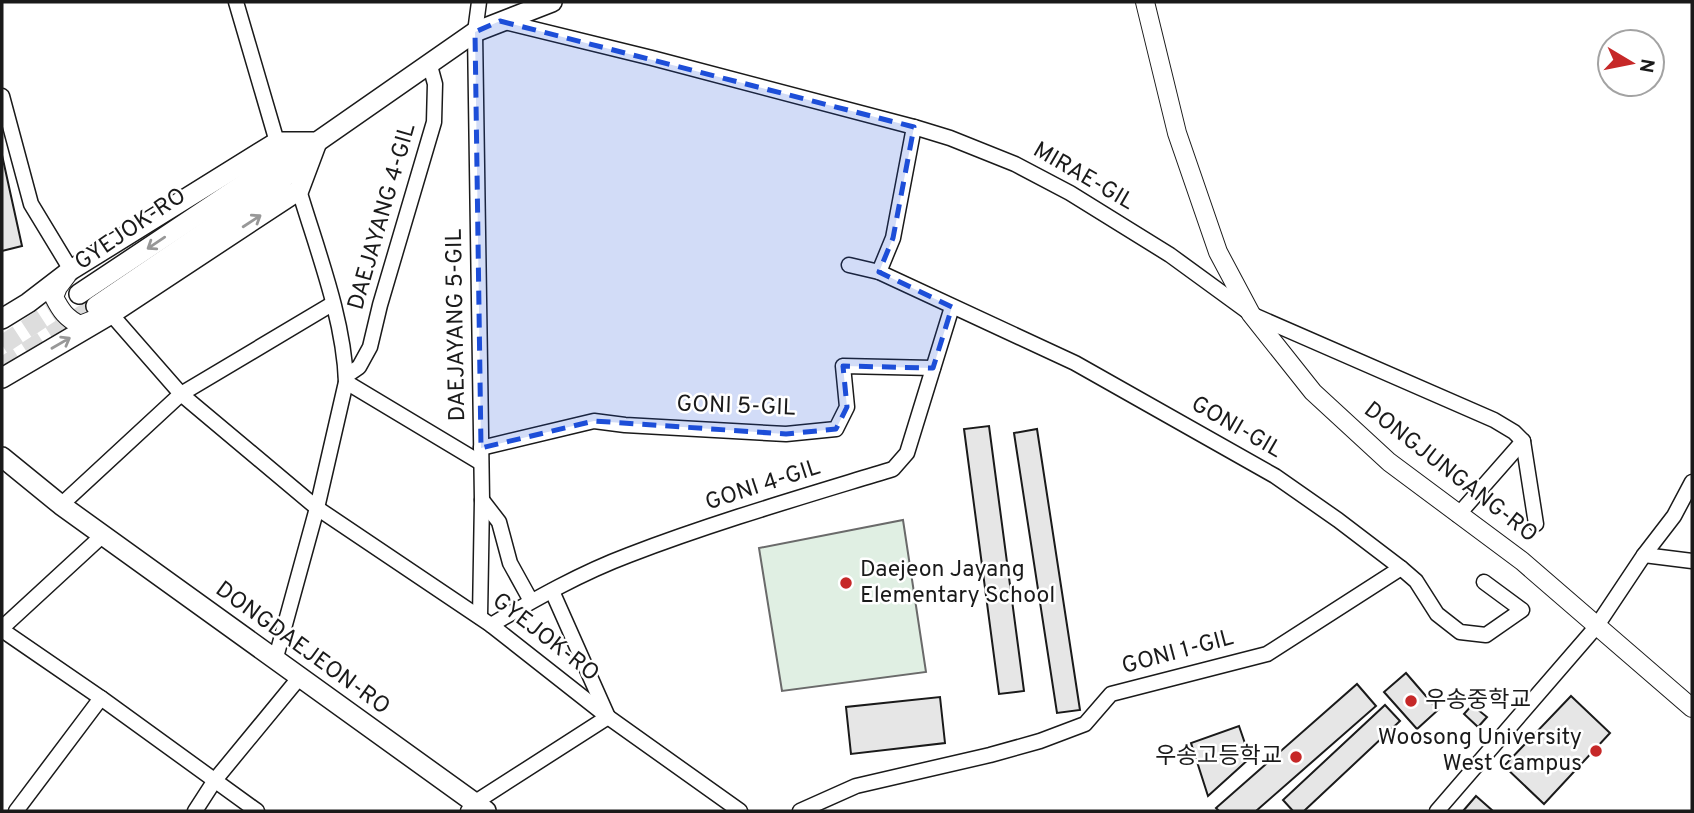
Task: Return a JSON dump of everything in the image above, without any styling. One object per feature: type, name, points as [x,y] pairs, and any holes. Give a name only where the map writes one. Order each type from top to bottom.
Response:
[{"type":"main road","name":"GYEJOK-RO","points":[[79,294],[274,164],[317,142],[475,32],[552,2]]},
{"type":"main road","points":[[2,319],[71,270],[277,142],[317,142],[299,190],[103,310],[2,378]]},
{"type":"main road","name":"GYEJOK-RO","points":[[103,310],[282,179],[317,142]]},
{"type":"main road","points":[[2,326],[24,310],[28,303]]},
{"type":"main road","name":"DONGDAEJEON-RO","points":[[2,457],[61,505],[476,808]]},
{"type":"street","points":[[236,2],[277,142]]},
{"type":"street","name":"DAEJAYANG 5-GIL","points":[[479,2],[475,32],[485,621]]},
{"type":"street","name":"DONGJUNGANG-RO","points":[[1145,2],[1177,133],[1218,252],[1251,314],[1313,392],[1389,461],[1522,561],[1692,708]]},
{"type":"street","name":"MIRAE-GIL","points":[[500,21],[665,61],[914,127],[950,138],[1014,164],[1070,193],[1170,255],[1251,314],[1494,420],[1523,441]]},
{"type":"street","name":"DAEJAYANG 4-GIL","points":[[346,379],[359,367],[370,347],[434,122],[435,84],[429,62]]},
{"type":"street","points":[[2,96],[31,204],[71,270],[58,287],[54,298],[61,312],[68,319],[80,324],[103,310]]},
{"type":"street","points":[[878,272],[893,238],[914,127]]},
{"type":"street","points":[[275,661],[317,508],[346,379],[346,364],[332,304],[299,190]]},
{"type":"street","name":"GONI-GIL","points":[[849,265],[878,272],[1074,363],[1275,476],[1401,568],[1416,581],[1437,614],[1460,632],[1486,635],[1522,610],[1484,582]]},
{"type":"street","points":[[61,505],[181,394],[332,304]]},
{"type":"street","name":"GONI 4-GIL","points":[[485,621],[627,555],[893,469],[907,453],[952,307]]},
{"type":"street","name":"GYEJOK-RO","points":[[103,310],[181,394],[317,508],[485,621],[608,717],[740,811]]},
{"type":"street","name":"GONI 5-GIL","points":[[481,456],[594,421],[786,434],[836,429],[847,407],[842,366],[933,368]]},
{"type":"street","points":[[346,379],[481,456]]},
{"type":"street","points":[[1458,515],[1523,441]]},
{"type":"street","points":[[1523,441],[1536,524]]},
{"type":"street","points":[[1437,811],[1595,626],[1674,516],[1692,482]]},
{"type":"street","points":[[482,500],[499,522],[510,563],[531,601]]},
{"type":"street","points":[[103,535],[2,629],[257,811]]},
{"type":"street","points":[[1644,555],[1692,561]]},
{"type":"street","name":"GONI 1-GIL","points":[[800,811],[856,786],[1041,741],[1085,723],[1111,694],[1267,654],[1401,568]]},
{"type":"street","points":[[552,591],[608,717]]},
{"type":"street","points":[[195,811],[215,780],[299,678]]},
{"type":"street","points":[[16,811],[101,698]]},
{"type":"street","name":"DONGDAEJEON-RO","points":[[476,808],[608,717]]},
{"type":"highlighted area","points":[[500,21],[914,127],[893,238],[879,272],[952,307],[933,368],[843,366],[847,407],[836,429],[786,434],[594,421],[481,448],[475,32]]},
{"type":"green space","points":[[903,520],[926,672],[782,691],[759,548]]},
{"type":"building","points":[[2,155],[22,246],[2,251]]},
{"type":"building","points":[[989,426],[1024,691],[999,694],[964,429]]},
{"type":"building","points":[[1037,429],[1080,710],[1057,713],[1014,433]]},
{"type":"building","name":"우송중학교","points":[[1406,673],[1438,710],[1417,729],[1384,692]]},
{"type":"building","name":"우송고등학교","points":[[1357,684],[1376,706],[1256,811],[1219,811],[1216,808]]},
{"type":"building","points":[[1571,696],[1610,733],[1544,804],[1504,766]]},
{"type":"building","points":[[940,697],[945,743],[851,754],[846,707]]},
{"type":"building","points":[[1385,705],[1400,721],[1304,811],[1293,811],[1283,800]]},
{"type":"building","points":[[1472,705],[1487,717],[1478,727],[1464,714]]},
{"type":"building","points":[[1239,726],[1250,758],[1208,796],[1191,743]]},
{"type":"building","points":[[1476,796],[1493,811],[1463,811]]},
{"type":"tunnel","points":[[2,345],[79,294]]},
{"type":"tunnel","points":[[2,367],[96,306]]},
{"type":"place","name":"Daejeon Jayang Elementary School","points":[[846,583]]},
{"type":"place","name":"우송중학교","points":[[1411,701]]},
{"type":"place","name":"Woosong University West Campus","points":[[1596,751]]},
{"type":"place","name":"우송고등학교","points":[[1296,757]]}]
